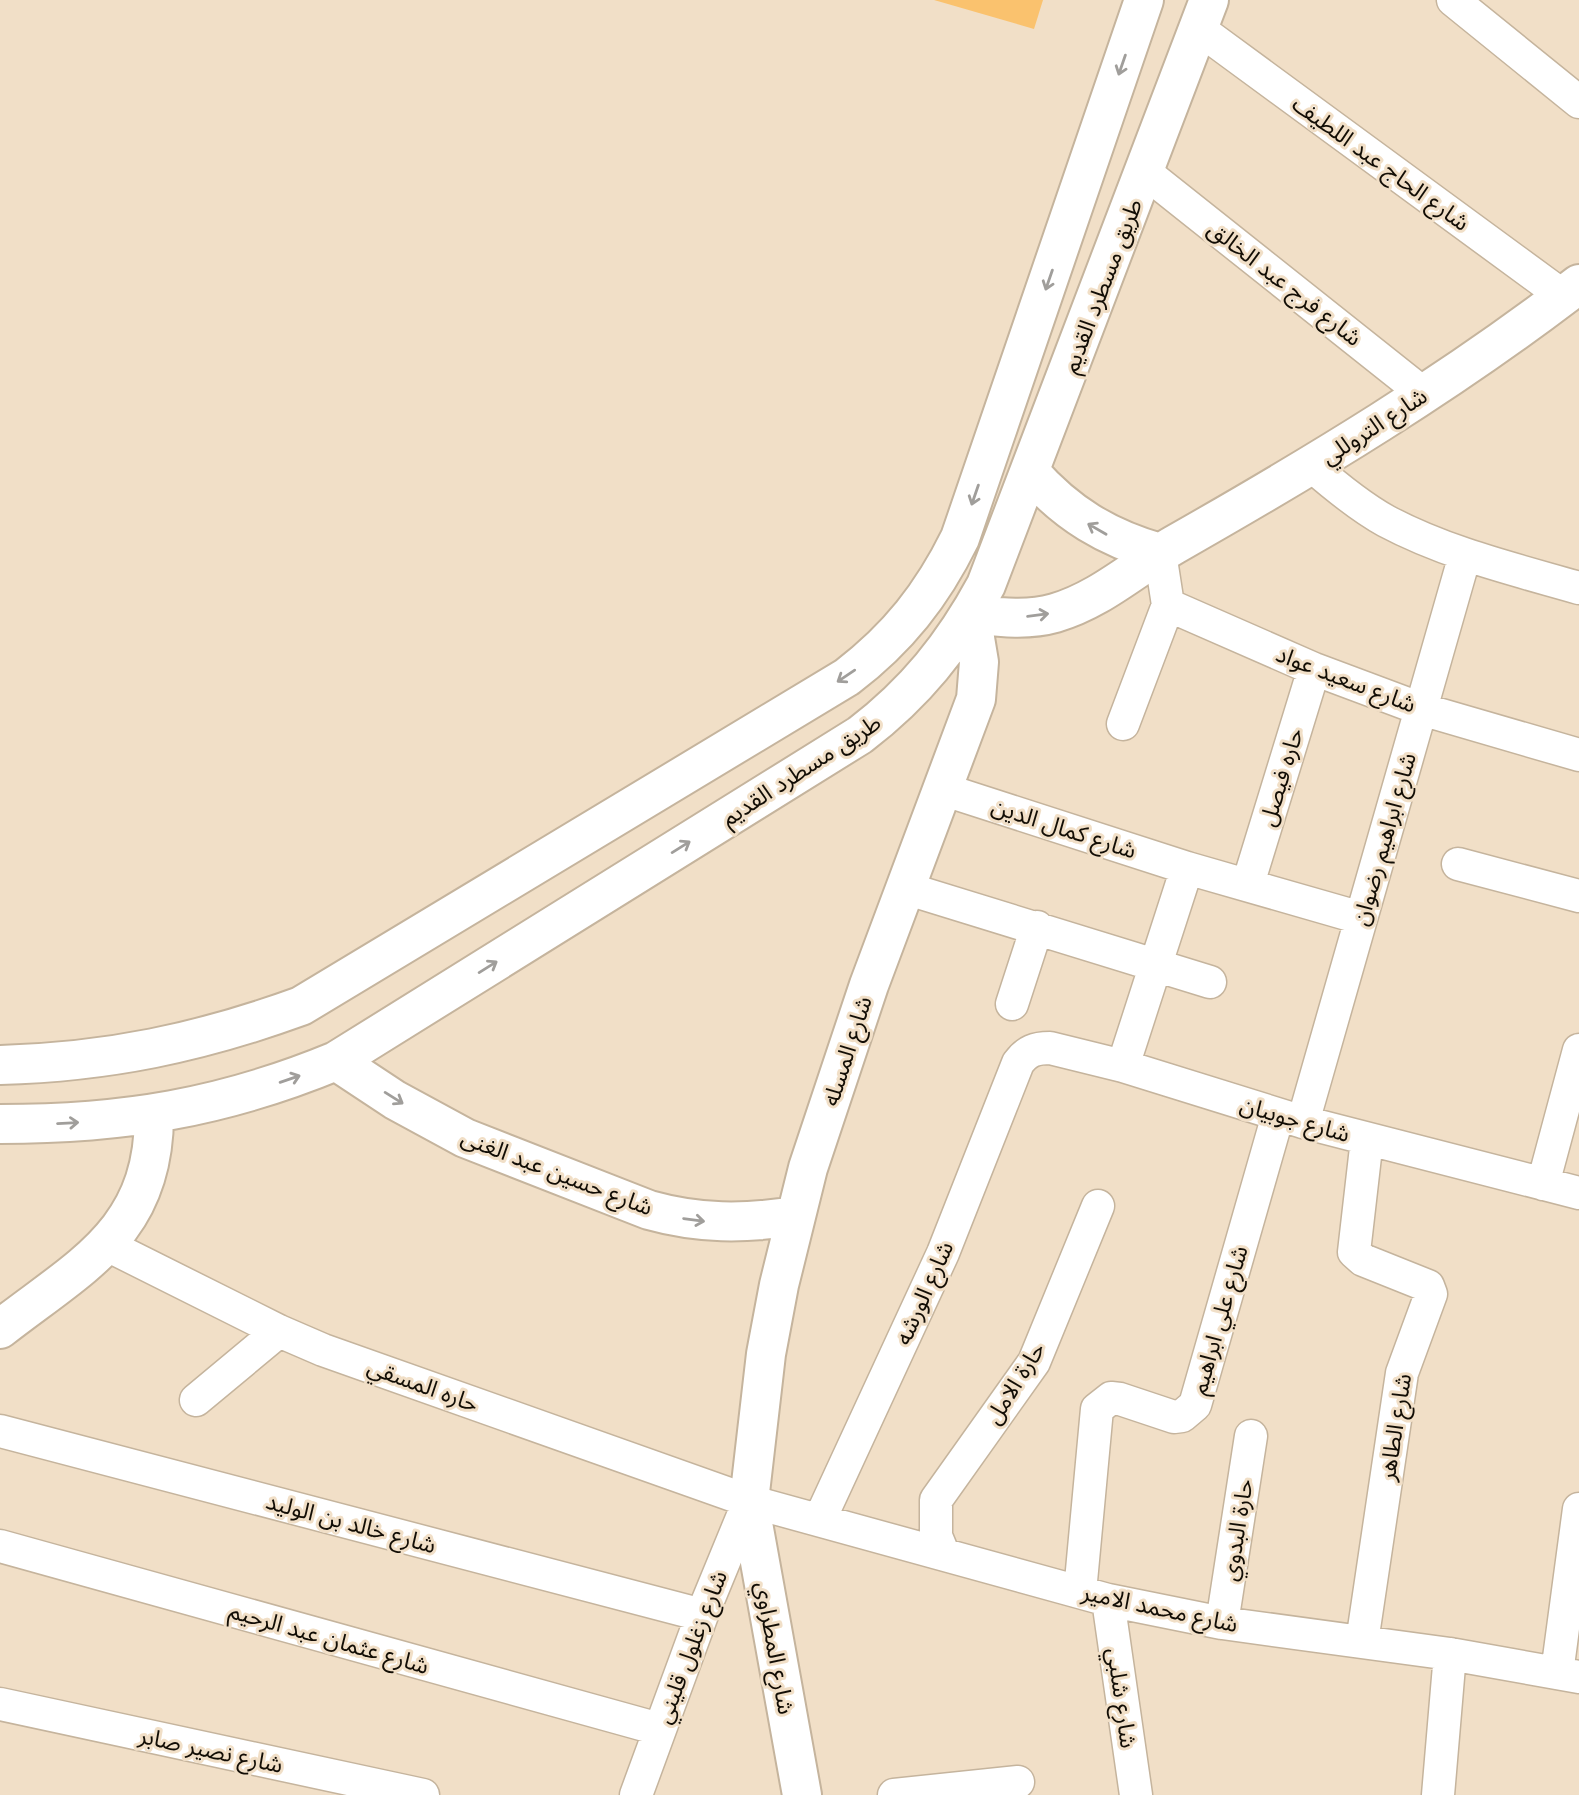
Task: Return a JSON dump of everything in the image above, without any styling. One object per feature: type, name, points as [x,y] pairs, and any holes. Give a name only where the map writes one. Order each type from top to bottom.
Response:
[{"type":"main road","points":[[0,1065],[115,1058],[239,1029],[301,1006],[835,684],[875,656],[923,604],[960,538],[1144,0]]},
{"type":"main road","name":"طريق مسطرد القديم","points":[[0,1124],[44,1124],[154,1116],[284,1081],[336,1061],[860,735],[916,688],[940,661],[971,614],[986,584],[1146,173],[1204,15]]},
{"type":"main road","name":"شارع التروللي","points":[[971,614],[1011,619],[1053,614],[1091,599],[1160,553],[1312,467],[1424,394],[1571,290]]},
{"type":"main road","points":[[1030,472],[1051,496],[1101,532],[1160,553]]},
{"type":"main road","name":"شارع المسله","points":[[748,1501],[766,1354],[795,1216],[869,985],[976,699],[979,681],[971,614]]},
{"type":"main road","name":"شارع حسين عبد الغنى","points":[[336,1061],[396,1100],[465,1138],[649,1210],[675,1217],[729,1223],[795,1216]]},
{"type":"main road","points":[[0,1329],[107,1245],[135,1207],[145,1186],[151,1163],[154,1116]]},
{"type":"main road","name":"شارع المطراوي","points":[[748,1501],[802,1795]]},
{"type":"street","points":[[1453,0],[1579,102]]},
{"type":"street","name":"شارع الحاج عبد اللطيف","points":[[1204,15],[1571,290]]},
{"type":"street","name":"شارع فرج عبد الخالق","points":[[1146,173],[1424,394]]},
{"type":"street","points":[[1312,467],[1383,520],[1465,555],[1579,588]]},
{"type":"street","points":[[1123,724],[1168,605],[1160,553]]},
{"type":"street","name":"شارع ابراهيم رضوان","points":[[1291,1119],[1361,918],[1465,555]]},
{"type":"street","name":"شارع سعيد عواد","points":[[1168,605],[1314,669],[1421,709],[1579,755]]},
{"type":"street","name":"حاره فيصل","points":[[1248,884],[1314,669]]},
{"type":"street","name":"شارع كمال الدين","points":[[942,789],[1186,868],[1361,918]]},
{"type":"street","points":[[1458,864],[1579,896]]},
{"type":"street","points":[[1123,1066],[1186,868]]},
{"type":"street","points":[[905,888],[1210,982]]},
{"type":"street","points":[[1012,1004],[1037,927]]},
{"type":"street","name":"شارع جوبيان","points":[[1018,1063],[1026,1053],[1037,1048],[1049,1048],[1123,1066],[1291,1119],[1579,1194]]},
{"type":"street","points":[[1544,1184],[1579,1049]]},
{"type":"street","name":"شارع الورشه","points":[[820,1519],[943,1253],[1018,1063]]},
{"type":"street","name":"شارع علي ابراهيم","points":[[1094,1596],[1097,1409],[1103,1402],[1121,1399],[1174,1417],[1182,1416],[1195,1405],[1291,1119]]},
{"type":"street","name":"شارع الطاهر","points":[[1362,1642],[1402,1373],[1431,1294],[1428,1286],[1363,1260],[1354,1252],[1367,1139]]},
{"type":"street","name":"حارة الامل","points":[[943,1553],[936,1536],[936,1500],[1034,1362],[1098,1206]]},
{"type":"street","name":"حاره المسقي","points":[[107,1245],[279,1331],[323,1350],[748,1501]]},
{"type":"street","points":[[196,1400],[279,1331]]},
{"type":"street","name":"شارع خالد بن الوليد","points":[[0,1431],[702,1615]]},
{"type":"street","name":"حارة البدوي","points":[[1222,1623],[1251,1436]]},
{"type":"street","name":"شارع محمد الامير","points":[[748,1501],[1094,1596],[1222,1623],[1450,1654],[1568,1675]]},
{"type":"street","name":"شارع زغلول قليني","points":[[636,1795],[702,1615],[748,1501]]},
{"type":"street","points":[[1568,1675],[1579,1509]]},
{"type":"street","name":"شارع عثمان عبد الرحيم","points":[[0,1546],[659,1729]]},
{"type":"street","name":"شارع شلبي","points":[[1094,1596],[1136,1795]]},
{"type":"street","points":[[1438,1795],[1450,1654]]},
{"type":"street","name":"شارع نصير صابر","points":[[0,1704],[422,1795]]},
{"type":"street","points":[[894,1795],[1018,1782]]},
{"type":"building","points":[[934,0],[1043,0],[1034,29]]}]
